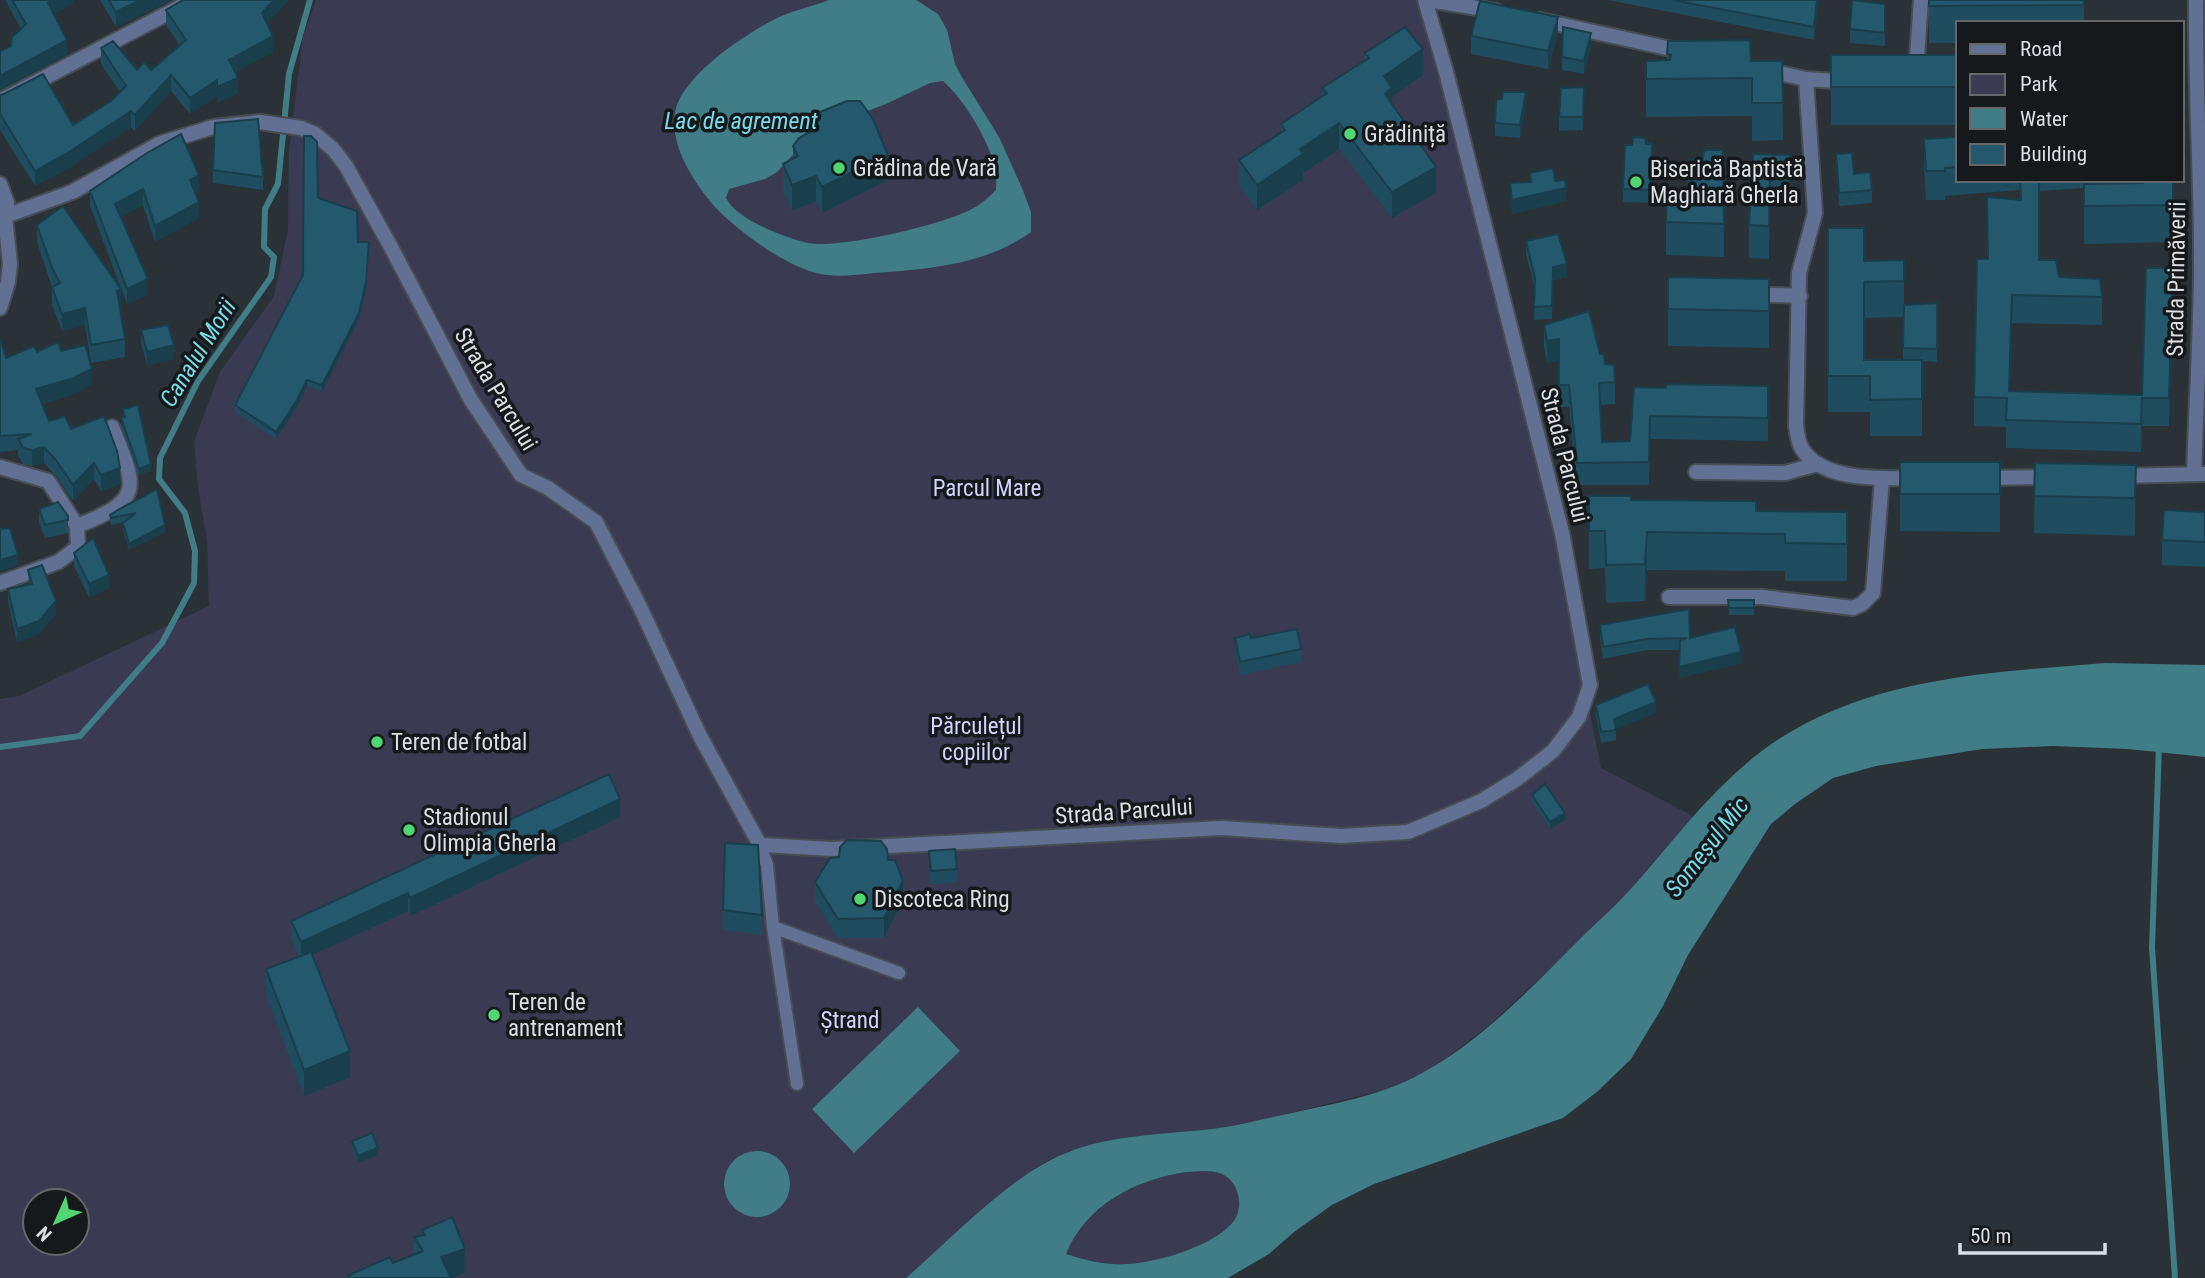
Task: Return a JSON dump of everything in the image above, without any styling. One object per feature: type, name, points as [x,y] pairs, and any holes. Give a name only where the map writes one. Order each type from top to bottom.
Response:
[{"type":"street","points":[[0,101],[193,0]]},
{"type":"street","points":[[1427,0],[1516,15],[1704,57]]},
{"type":"street","name":"Strada Parcului","points":[[2,216],[72,191],[161,143],[213,127],[260,122],[301,128],[315,134],[333,149],[346,166],[471,400],[522,475],[548,488],[596,522],[701,736],[760,845],[831,849],[1222,828],[1341,836],[1408,832],[1481,801],[1517,779],[1553,751],[1579,717],[1590,685],[1562,533],[1427,0]]},
{"type":"street","points":[[1916,83],[1921,0]]},
{"type":"street","name":"Strada Primăverii","points":[[2196,0],[2189,81],[2203,220],[2199,474]]},
{"type":"street","points":[[1755,68],[1806,79],[1870,83]]},
{"type":"street","points":[[1806,79],[1815,213],[1799,273],[1796,426],[1802,448],[1818,464],[1841,474],[1882,478],[1935,478]]},
{"type":"street","points":[[0,184],[7,203],[2,216],[10,264],[0,309]]},
{"type":"street","points":[[1733,293],[1800,296]]},
{"type":"street","points":[[78,526],[124,503],[131,488],[123,453],[112,427]]},
{"type":"street","points":[[1696,472],[1785,473],[1818,464]]},
{"type":"street","points":[[0,467],[48,481],[78,526],[78,547],[58,562],[0,583]]},
{"type":"street","points":[[2106,476],[2199,474]]},
{"type":"street","points":[[1973,478],[2066,477]]},
{"type":"street","points":[[1669,597],[1762,597],[1853,608],[1862,604],[1873,593],[1882,478]]},
{"type":"street","points":[[760,845],[767,865],[773,927],[797,1084]]},
{"type":"street","points":[[773,927],[900,972]]},
{"type":"green space","points":[[316,0],[1422,0],[1548,505],[1601,768],[1693,816],[1623,898],[1549,970],[1487,1027],[1420,1075],[1384,1090],[1270,1118],[1215,1129],[1109,1142],[1069,1151],[1039,1165],[906,1278],[0,1278],[0,699],[19,696],[209,606],[207,540],[194,442],[220,372],[274,296],[288,230],[289,151],[303,37]]},
{"type":"green space","points":[[1187,1172],[1219,1173],[1226,1176],[1236,1187],[1240,1201],[1237,1216],[1210,1240],[1177,1254],[1126,1264],[1065,1254],[1087,1222],[1115,1197],[1149,1181]]},
{"type":"water","name":"Lac de agrement","points":[[829,0],[916,0],[938,14],[947,30],[955,64],[999,137],[1022,188],[1031,212],[1031,232],[995,252],[956,263],[915,270],[830,275],[803,269],[776,255],[736,227],[715,207],[699,187],[679,150],[674,125],[680,98],[703,70],[734,44],[779,17]],"holes":[[[943,81],[981,133],[996,171],[996,190],[970,210],[890,234],[823,244],[808,243],[762,227],[731,206],[726,198],[729,189],[765,179],[777,172],[805,142],[854,116],[930,83]]]},
{"type":"water","name":"Someșul Mic","points":[[2105,663],[2205,665],[2205,757],[2128,749],[2053,746],[1982,749],[1876,766],[1833,778],[1771,824],[1688,955],[1663,1006],[1631,1059],[1598,1091],[1563,1118],[1374,1184],[1332,1205],[1269,1254],[1228,1278],[906,1278],[1004,1191],[1045,1163],[1066,1153],[1100,1142],[1221,1128],[1339,1103],[1390,1088],[1444,1060],[1485,1030],[1523,996],[1637,882],[1728,780],[1748,762],[1792,731],[1866,698],[1905,688],[1984,674]],"holes":[[[1207,1171],[1226,1176],[1238,1194],[1237,1216],[1210,1240],[1177,1254],[1126,1264],[1107,1263],[1066,1254],[1086,1222],[1115,1197],[1149,1181]]]},
{"type":"water","points":[[918,1007],[960,1051],[854,1153],[812,1109]]},
{"type":"water","points":[[763,1151],[781,1160],[788,1171],[788,1197],[781,1208],[770,1215],[751,1217],[733,1208],[726,1197],[724,1178],[733,1160],[744,1153]]},
{"type":"building","points":[[12,0],[53,0],[48,3],[67,40],[0,76],[0,51],[11,46],[12,37],[26,24]]},
{"type":"building","points":[[109,0],[140,0],[116,12]]},
{"type":"building","points":[[183,0],[274,0],[262,13],[273,36],[229,60],[238,78],[217,87],[217,80],[190,98],[171,75],[135,115],[131,111],[35,171],[0,114],[0,95],[43,74],[73,125],[111,101],[126,86],[101,48],[113,41],[137,70],[144,62],[151,70],[186,40],[166,10]]},
{"type":"building","points":[[1673,0],[1817,0],[1814,27]]},
{"type":"building","points":[[1852,0],[1885,4],[1885,33],[1850,29]]},
{"type":"building","points":[[1929,0],[2084,0],[2084,5],[1929,6]]},
{"type":"building","points":[[1480,1],[1558,17],[1548,51],[1471,36]]},
{"type":"building","points":[[1405,27],[1423,49],[1384,76],[1392,88],[1385,94],[1436,167],[1392,192],[1339,123],[1300,149],[1303,154],[1257,185],[1239,160],[1285,130],[1281,124],[1327,93],[1322,88],[1369,58],[1365,53]]},
{"type":"building","points":[[1563,27],[1591,33],[1584,61],[1562,57]]},
{"type":"building","points":[[1750,40],[1751,61],[1782,61],[1783,103],[1752,103],[1752,78],[1646,79],[1646,61],[1670,60],[1671,55],[1667,54],[1668,41]]},
{"type":"building","points":[[1831,55],[1956,55],[1956,87],[1831,87]]},
{"type":"building","points":[[1584,87],[1583,117],[1559,117],[1561,88]]},
{"type":"building","points":[[1503,92],[1526,92],[1520,125],[1495,123],[1496,100],[1502,99]]},
{"type":"building","points":[[847,101],[860,101],[873,119],[888,155],[822,187],[816,176],[792,185],[783,164],[798,156],[793,146],[799,138],[814,130],[811,121],[815,114]]},
{"type":"building","points":[[258,119],[263,177],[213,170],[215,123]]},
{"type":"building","points":[[181,134],[199,175],[190,180],[199,202],[155,226],[143,189],[115,204],[148,279],[127,289],[90,191]]},
{"type":"building","points":[[304,136],[311,136],[317,142],[318,198],[357,211],[358,242],[369,242],[366,282],[359,313],[322,385],[307,380],[276,432],[235,405],[303,275]]},
{"type":"building","points":[[1633,137],[1645,138],[1646,144],[1652,143],[1650,190],[1623,189],[1625,145],[1632,145]]},
{"type":"building","points":[[1956,137],[1956,167],[1945,168],[1945,171],[1926,171],[1924,139]]},
{"type":"building","points":[[1704,150],[1723,150],[1724,224],[1666,222],[1667,192],[1687,193],[1689,160],[1703,158]]},
{"type":"building","points":[[1852,153],[1854,174],[1870,172],[1872,190],[1839,193],[1836,154]]},
{"type":"building","points":[[1753,154],[1790,155],[1789,173],[1770,171],[1769,226],[1749,225]]},
{"type":"building","points":[[1553,168],[1555,181],[1565,180],[1566,188],[1512,200],[1510,183],[1531,182],[1530,173]]},
{"type":"building","points":[[2020,182],[2039,182],[2039,260],[2056,260],[2059,277],[2100,279],[2102,297],[2012,295],[2009,391],[2142,395],[2146,268],[2173,268],[2169,398],[2142,398],[2141,424],[2006,420],[2007,398],[1974,397],[1977,259],[1988,259],[1987,197],[2021,200]]},
{"type":"building","points":[[2173,182],[2173,205],[2084,206],[2084,184]]},
{"type":"building","points":[[63,206],[121,289],[117,291],[125,339],[91,345],[85,308],[62,314],[52,287],[60,283],[37,225]]},
{"type":"building","points":[[1828,228],[1864,228],[1864,261],[1904,260],[1904,281],[1864,282],[1864,360],[1922,360],[1922,399],[1870,400],[1870,376],[1828,376]]},
{"type":"building","points":[[1558,234],[1567,264],[1553,267],[1552,306],[1534,307],[1535,278],[1526,241]]},
{"type":"building","points":[[1668,277],[1769,279],[1769,311],[1668,309]]},
{"type":"building","points":[[1937,303],[1937,349],[1903,348],[1904,305]]},
{"type":"building","points":[[1589,311],[1600,354],[1604,354],[1605,364],[1614,365],[1615,382],[1599,383],[1602,442],[1630,441],[1634,387],[1666,388],[1666,384],[1768,386],[1768,418],[1650,416],[1649,462],[1577,463],[1569,385],[1559,385],[1559,339],[1547,341],[1544,325]]},
{"type":"building","points":[[168,325],[174,345],[147,352],[141,330]]},
{"type":"building","points":[[0,338],[6,358],[34,346],[37,352],[58,342],[61,351],[85,345],[92,369],[71,379],[36,389],[49,421],[65,416],[71,429],[104,416],[117,451],[120,468],[101,475],[94,463],[73,485],[44,447],[32,450],[23,448],[18,439],[32,434],[0,436]]},
{"type":"building","points":[[138,405],[151,464],[139,469],[121,418],[125,417],[123,409]]},
{"type":"building","points":[[1900,462],[2000,462],[2000,494],[1900,494]]},
{"type":"building","points":[[2035,463],[2136,465],[2135,498],[2034,496]]},
{"type":"building","points":[[157,489],[165,525],[129,544],[123,523],[136,513],[111,518],[110,515]]},
{"type":"building","points":[[1589,496],[1631,496],[1631,500],[1756,501],[1756,511],[1847,512],[1847,544],[1785,543],[1785,534],[1647,532],[1645,564],[1606,565],[1605,531],[1589,531]]},
{"type":"building","points":[[58,502],[68,520],[45,525],[39,509]]},
{"type":"building","points":[[2164,510],[2205,512],[2205,542],[2162,540]]},
{"type":"building","points":[[10,528],[18,555],[0,560],[0,529]]},
{"type":"building","points":[[93,538],[109,575],[89,584],[74,553]]},
{"type":"building","points":[[42,565],[56,601],[39,621],[17,629],[8,589],[32,584],[28,570]]},
{"type":"building","points":[[1728,600],[1754,600],[1754,608],[1729,608]]},
{"type":"building","points":[[1689,609],[1690,638],[1735,627],[1741,652],[1679,667],[1680,640],[1687,638],[1647,639],[1603,647],[1600,625]]},
{"type":"building","points":[[1297,629],[1301,649],[1240,662],[1235,638],[1250,634],[1251,638]]},
{"type":"building","points":[[1648,684],[1656,702],[1614,719],[1616,730],[1601,732],[1596,705]]},
{"type":"building","points":[[609,774],[620,799],[410,898],[408,893],[301,942],[291,921]]},
{"type":"building","points":[[1545,784],[1565,813],[1550,822],[1532,795]]},
{"type":"building","name":"Discoteca Ring","points":[[847,840],[881,841],[887,849],[888,860],[895,860],[903,881],[884,918],[838,919],[815,882],[830,858],[839,857],[840,847]]},
{"type":"building","points":[[725,843],[758,845],[762,915],[723,910]]},
{"type":"building","points":[[955,849],[957,869],[931,871],[929,851]]},
{"type":"building","points":[[311,952],[350,1051],[304,1070],[266,969]]},
{"type":"building","points":[[372,1133],[378,1148],[358,1156],[352,1141]]},
{"type":"building","points":[[452,1217],[465,1249],[441,1257],[451,1278],[350,1278],[349,1275],[390,1257],[393,1263],[423,1251],[414,1237],[425,1235],[422,1230]]},
{"type":"waterway","name":"Canalul Morii","points":[[0,747],[80,736],[162,643],[194,583],[195,551],[185,513],[159,479],[160,458],[198,381],[271,277],[274,257],[264,247],[265,209],[278,184],[289,74],[310,0]]},
{"type":"waterway","points":[[2159,745],[2152,948],[2175,1278]]},
{"type":"place","name":"Grădiniță","points":[[1350,134]]},
{"type":"place","name":"Grădina de Vară","points":[[839,168]]},
{"type":"place","name":"Biserică Baptistă Maghiară Gherla","points":[[1636,182]]},
{"type":"place","name":"Teren de fotbal","points":[[377,742]]},
{"type":"place","name":"Stadionul Olimpia Gherla","points":[[409,830]]},
{"type":"place","name":"Discoteca Ring","points":[[860,899]]},
{"type":"place","name":"Teren de antrenament","points":[[494,1015]]},
{"type":"park label","name":"Parcul Mare","points":[[987,488]]},
{"type":"park label","name":"Părculețul copiilor","points":[[976,739]]},
{"type":"park label","name":"Ștrand","points":[[850,1020]]}]
